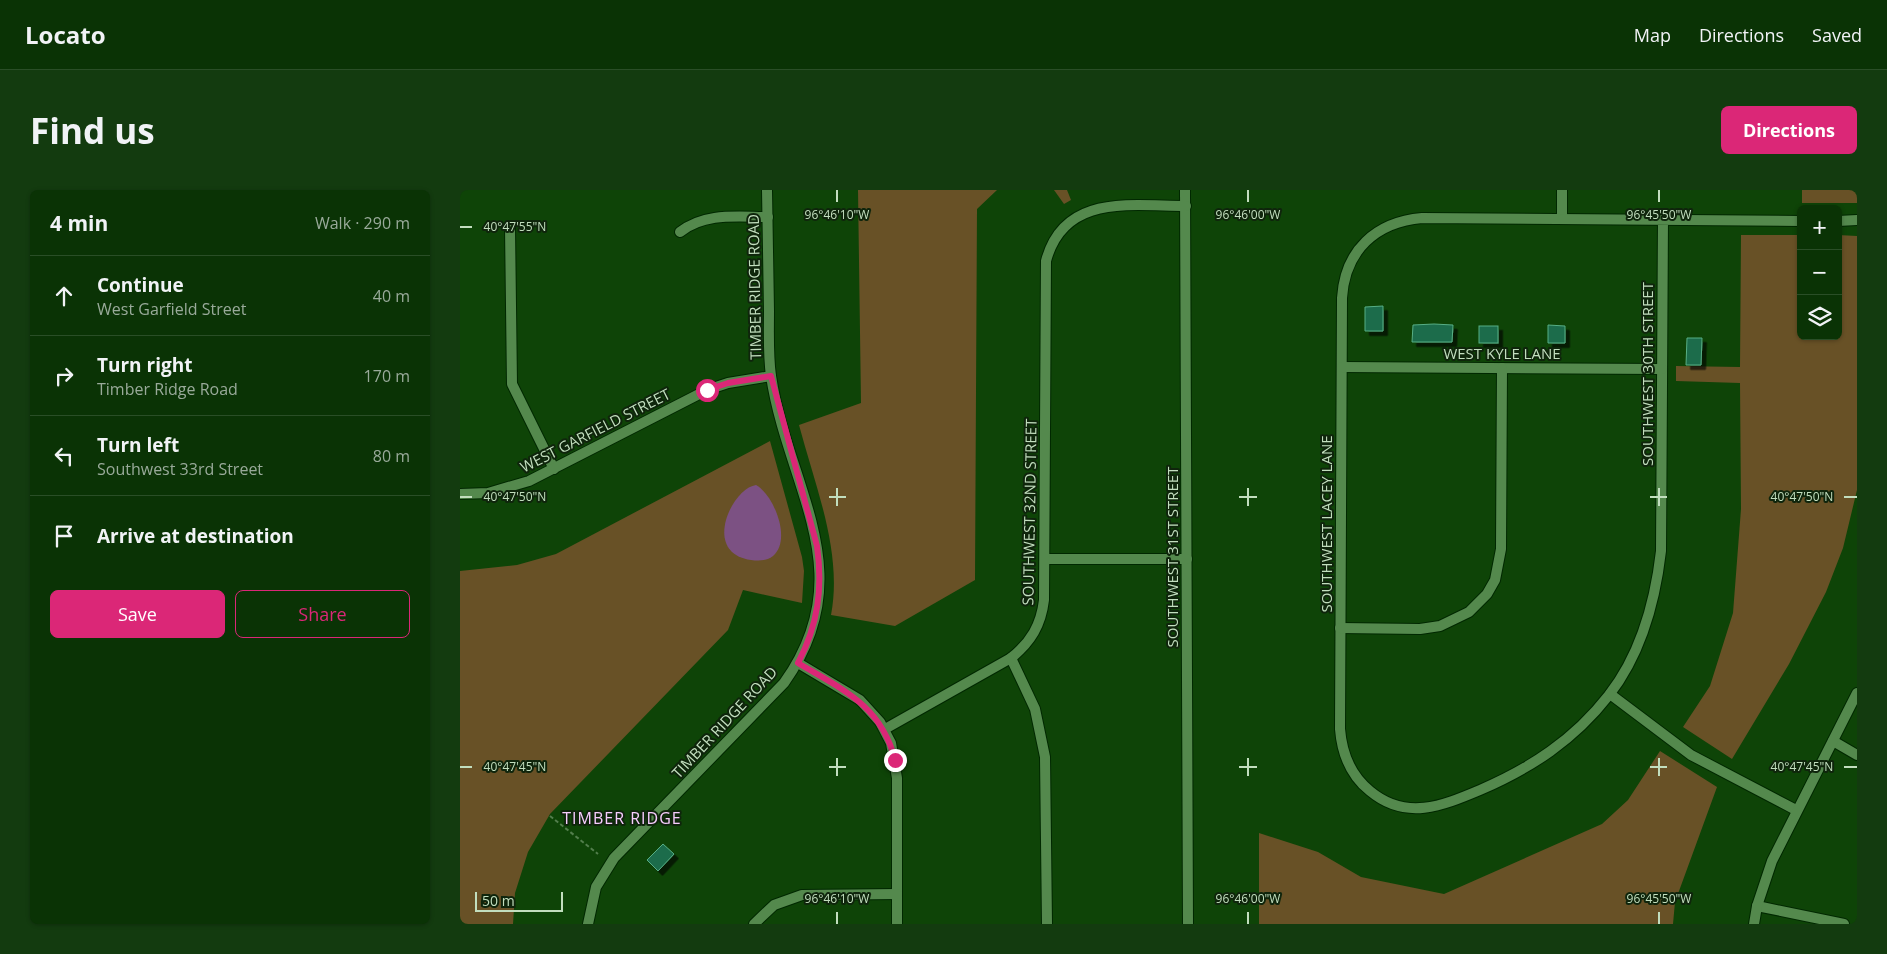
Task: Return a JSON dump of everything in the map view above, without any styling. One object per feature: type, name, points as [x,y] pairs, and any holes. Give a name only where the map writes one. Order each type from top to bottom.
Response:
[{"type":"street","name":"TIMBER RIDGE ROAD","points":[[588,924],[596,887],[614,858],[774,694],[798,663],[815,622],[820,597],[820,567],[817,546],[771,376],[767,190]]},
{"type":"street","name":"SOUTHWEST 31ST STREET","points":[[1185,190],[1188,924]]},
{"type":"street","points":[[1562,190],[1562,219],[1797,221]]},
{"type":"street","name":"SOUTHWEST 32ND STREET","points":[[885,729],[1011,658],[1031,639],[1043,615],[1045,559],[1046,261],[1048,250],[1059,232],[1079,215],[1106,207],[1186,206]]},
{"type":"street","points":[[680,232],[688,226],[707,219],[768,217]]},
{"type":"street","name":"SOUTHWEST LACEY LANE","points":[[1375,795],[1354,774],[1341,745],[1342,288],[1349,266],[1362,245],[1378,231],[1407,220],[1562,219]]},
{"type":"street","name":"SOUTHWEST 30TH STREET","points":[[1375,795],[1403,807],[1430,808],[1445,805],[1512,777],[1553,752],[1574,735],[1610,694],[1634,654],[1644,630],[1658,578],[1661,552],[1663,219]]},
{"type":"street","points":[[1842,220],[1857,220]]},
{"type":"street","points":[[510,228],[512,384],[554,469]]},
{"type":"street","name":"WEST KYLE LANE","points":[[1342,367],[1662,369]]},
{"type":"street","points":[[1340,628],[1430,628],[1455,621],[1477,606],[1494,580],[1501,549],[1502,368]]},
{"type":"street","name":"WEST GARFIELD STREET","points":[[460,494],[488,493],[510,488],[554,469],[707,390],[728,383],[771,376]]},
{"type":"street","points":[[1045,559],[1187,559]]},
{"type":"street","points":[[1011,658],[1035,709],[1045,756],[1046,924]]},
{"type":"street","points":[[798,663],[860,700],[871,710],[885,729],[895,760],[897,924]]},
{"type":"street","points":[[1754,924],[1766,874],[1796,810],[1857,693]]},
{"type":"street","points":[[1610,694],[1691,755],[1796,810]]},
{"type":"street","points":[[1833,741],[1857,756]]},
{"type":"street","points":[[754,924],[774,904],[802,895],[897,894]]},
{"type":"street","points":[[1757,906],[1844,924]]},
{"type":"path","points":[[550,816],[598,854]]},
{"type":"shaded area","points":[[858,190],[997,190],[977,209],[975,580],[895,626],[831,615],[834,591],[833,567],[826,519],[799,425],[861,403]]},
{"type":"shaded area","points":[[1054,190],[1067,190],[1071,200],[1064,204]]},
{"type":"shaded area","points":[[1802,190],[1857,190],[1857,203],[1802,203]]},
{"type":"shaded area","points":[[1741,235],[1797,235],[1797,340],[1842,340],[1842,235],[1857,236],[1857,490],[1843,548],[1826,592],[1789,664],[1732,759],[1683,727],[1710,686],[1733,613],[1741,509],[1740,383],[1676,381],[1676,366],[1740,367]]},
{"type":"shaded area","points":[[770,441],[802,557],[804,571],[802,603],[743,590],[728,630],[550,814],[528,852],[515,893],[513,924],[460,924],[460,571],[517,565],[556,554]]},
{"type":"shaded area","points":[[756,485],[769,498],[781,529],[781,540],[778,549],[771,558],[766,560],[751,560],[736,555],[727,546],[724,534],[726,521],[738,497],[747,489]]},
{"type":"shaded area","points":[[1660,751],[1717,787],[1675,902],[1673,924],[1259,924],[1259,833],[1318,852],[1361,877],[1444,894],[1602,824],[1628,800]]},
{"type":"building","points":[[1383,306],[1383,331],[1365,331],[1365,307]]},
{"type":"building","points":[[1413,325],[1453,325],[1452,342],[1412,342]]},
{"type":"building","points":[[1548,325],[1565,326],[1565,343],[1548,343]]},
{"type":"building","points":[[1479,326],[1498,326],[1498,343],[1479,343]]},
{"type":"building","points":[[1687,338],[1702,338],[1701,365],[1686,365]]},
{"type":"building","points":[[663,844],[674,854],[658,871],[647,860]]},
{"type":"district","name":"TIMBER RIDGE","points":[[622,818]]},
{"type":"route","points":[[707,390],[728,383],[771,376],[776,401],[817,546],[820,567],[820,597],[815,622],[810,638],[798,663],[860,700],[871,710],[885,729],[895,760]]}]
